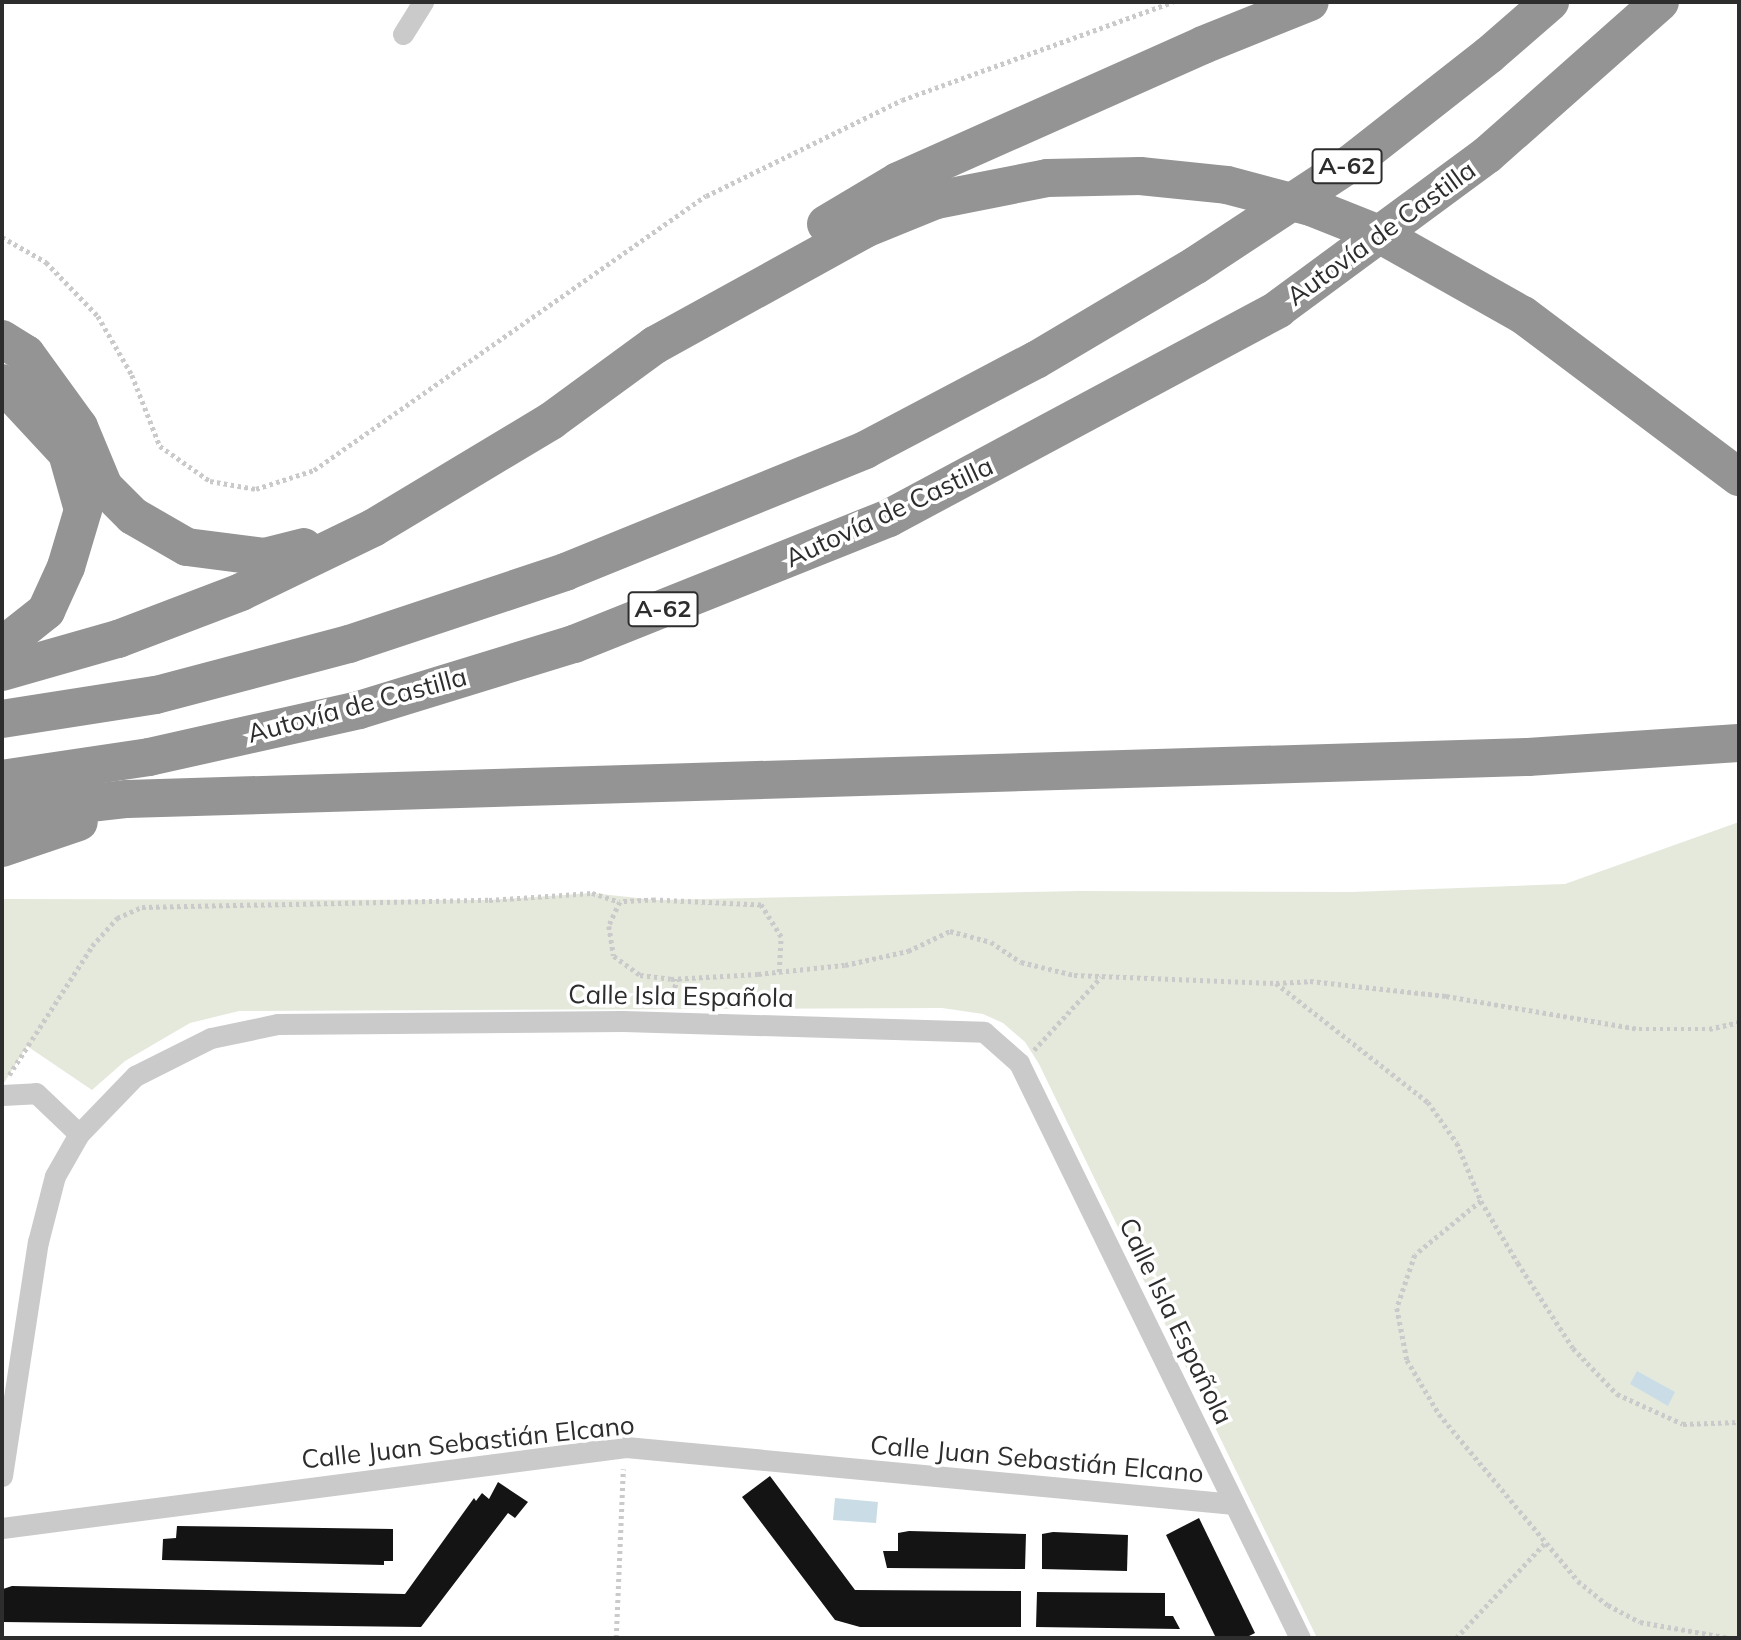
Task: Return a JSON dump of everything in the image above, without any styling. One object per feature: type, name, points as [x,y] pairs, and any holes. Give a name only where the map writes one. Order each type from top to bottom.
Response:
[{"type":"highway","points":[[2,672],[118,639],[241,592],[373,528],[551,421],[760,265],[898,181],[1203,45],[1311,2]]},
{"type":"highway","name":"A-62","points":[[2,719],[169,692],[349,644],[565,572],[864,450],[1036,360],[1196,265],[1350,164],[1489,55],[1550,2]]},
{"type":"highway","name":"Autovía de Castilla","points":[[2,779],[149,757],[359,710],[574,644],[889,518],[1278,309],[1488,155],[1660,2]]},
{"type":"highway","points":[[654,345],[865,229],[936,200],[1047,178],[1183,179],[1301,203],[1412,251],[1523,315],[1739,477]]},
{"type":"highway","points":[[2,339],[26,354],[79,428],[104,487],[133,516],[187,547],[265,557],[373,528]]},
{"type":"highway","points":[[2,383],[67,453],[83,510],[66,567],[46,611],[2,646]]},
{"type":"highway","points":[[2,813],[127,799],[1514,757],[1739,743]]},
{"type":"highway","points":[[2,848],[94,818],[256,795]]},
{"type":"street","points":[[403,34],[423,2]]},
{"type":"street","name":"Calle Isla Española","points":[[2,1476],[38,1242],[55,1177],[79,1134],[135,1076],[211,1038],[278,1024],[623,1021],[984,1032],[1019,1063],[1300,1638]]},
{"type":"street","points":[[2,1095],[36,1093],[79,1134]]},
{"type":"street","name":"Calle Juan Sebastián Elcano","points":[[2,1528],[626,1447],[1234,1504]]},
{"type":"path","points":[[2,237],[46,262],[98,316],[132,374],[160,446],[210,481],[256,489],[314,470],[706,196],[902,100],[1173,2]]},
{"type":"path","points":[[2,1086],[92,946],[117,918],[142,907],[489,900],[592,893],[620,902],[655,900],[761,905],[781,937],[779,972]]},
{"type":"path","points":[[620,902],[609,926],[614,956],[640,975],[677,979],[845,965],[908,951],[950,931],[991,942],[1021,962],[1102,977],[1276,983],[1310,981],[1446,996],[1639,1029],[1709,1029],[1739,1022]]},
{"type":"path","points":[[1019,1063],[1102,977]]},
{"type":"path","points":[[1276,983],[1428,1102],[1458,1143],[1480,1201],[1573,1348],[1617,1394],[1683,1424],[1739,1422]]},
{"type":"path","points":[[1480,1201],[1415,1255],[1397,1308],[1406,1360],[1439,1414],[1544,1544],[1578,1581],[1608,1605],[1640,1622],[1730,1638]]},
{"type":"path","points":[[617,1638],[619,1489],[626,1447]]},
{"type":"path","points":[[1456,1638],[1544,1544]]},
{"type":"shaded area","points":[[1739,822],[1739,1638],[1317,1638],[1039,1064],[1025,1042],[1003,1023],[983,1014],[942,1008],[239,1011],[190,1023],[125,1061],[92,1090],[27,1046],[2,1086],[2,899],[489,900],[592,893],[655,900],[1079,891],[1352,892],[1565,884]]},
{"type":"water","points":[[1637,1371],[1675,1392],[1668,1406],[1630,1384]]},
{"type":"water","points":[[835,1498],[878,1502],[876,1523],[833,1520]]},
{"type":"building","points":[[770,1476],[855,1590],[1021,1591],[1021,1627],[860,1627],[835,1620],[742,1497]]},
{"type":"building","points":[[498,1482],[528,1502],[515,1518],[508,1513],[421,1627],[2,1622],[3,1589],[12,1586],[405,1594],[474,1498],[476,1501],[482,1493],[489,1499]]},
{"type":"building","points":[[1199,1518],[1255,1633],[1245,1638],[1216,1638],[1166,1535]]},
{"type":"building","points":[[177,1526],[393,1529],[393,1561],[384,1561],[384,1565],[162,1560],[163,1539],[176,1538]]},
{"type":"building","points":[[1053,1532],[1128,1535],[1127,1571],[1042,1569],[1042,1534]]},
{"type":"building","points":[[898,1533],[1026,1534],[1025,1569],[887,1568],[883,1551],[898,1551]]},
{"type":"building","points":[[1037,1592],[1165,1593],[1165,1616],[1173,1616],[1180,1629],[1036,1627]]}]
